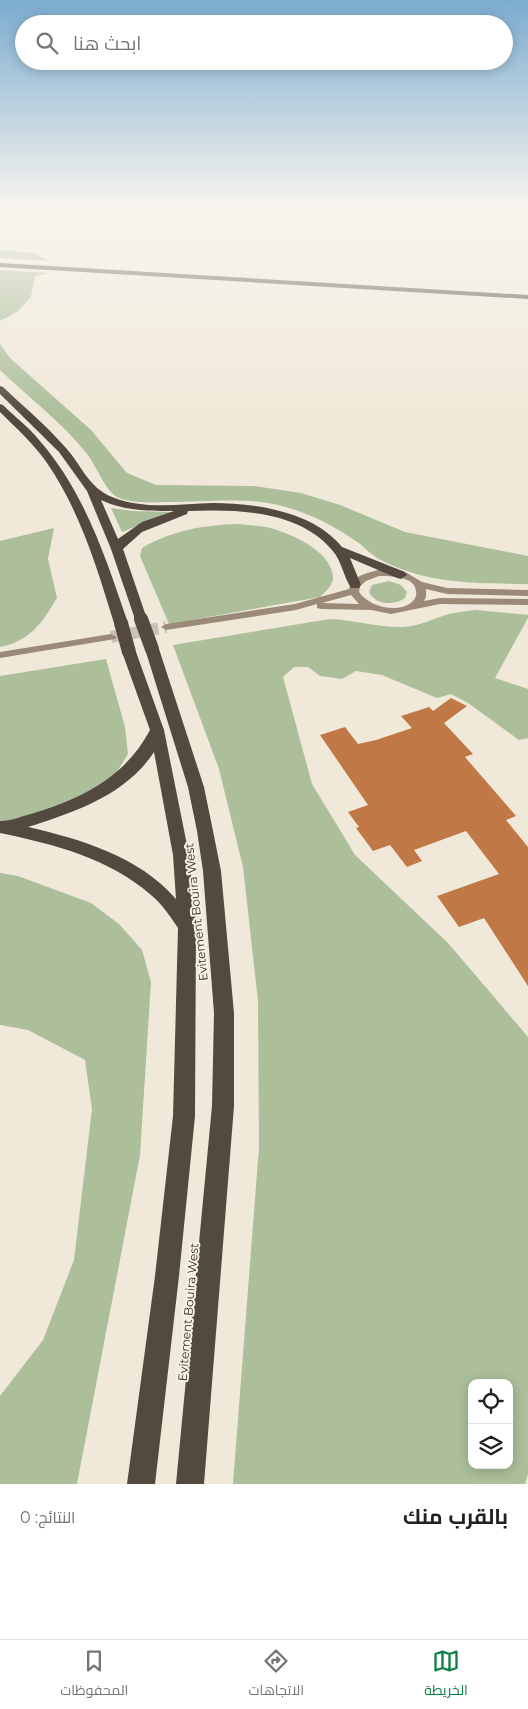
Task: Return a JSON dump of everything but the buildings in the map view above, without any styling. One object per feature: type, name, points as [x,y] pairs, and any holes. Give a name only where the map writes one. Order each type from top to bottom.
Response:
[{"type":"highway","points":[[202,277],[528,297]]},
{"type":"highway","points":[[277,277],[528,292]]},
{"type":"highway","name":"Evitement Bouira West","points":[[0,389],[63,450],[92,492],[117,549],[152,649],[196,787],[212,871],[220,943],[224,1013],[223,1106],[190,1484]]},
{"type":"highway","name":"Evitement Bouira West","points":[[0,407],[36,442],[68,489],[96,549],[129,652],[157,730],[181,855],[187,926],[184,1116],[167,1276],[141,1484]]},
{"type":"highway","points":[[92,492],[114,503],[131,506],[232,507],[273,514],[314,530],[332,541],[340,550],[349,566],[354,588]]},
{"type":"highway","points":[[117,549],[124,537],[136,529],[196,508]]},
{"type":"highway","points":[[340,550],[400,575]]},
{"type":"highway","points":[[1,827],[46,817],[75,806],[106,788],[134,768],[146,754],[157,730]]},
{"type":"highway","points":[[1,827],[62,843],[105,857],[156,889],[169,902],[187,926]]},
{"type":"main road","points":[[166,627],[296,607],[354,588],[360,580],[378,573],[400,575],[418,584],[447,591],[528,593]]},
{"type":"main road","points":[[413,607],[420,602],[423,596],[418,584]]},
{"type":"main road","points":[[354,588],[356,598],[370,608]]},
{"type":"main road","points":[[296,607],[370,608],[393,611],[440,602],[528,602]]},
{"type":"main road","points":[[0,655],[111,637]]},
{"type":"green space","points":[[0,277],[35,277],[31,297],[17,312],[0,321]]},
{"type":"green space","points":[[0,344],[10,358],[91,430],[127,473],[156,485],[254,486],[301,493],[340,505],[405,532],[528,556],[528,584],[451,581],[414,573],[377,558],[351,537],[321,520],[278,505],[252,501],[143,502],[129,501],[117,497],[109,489],[77,442],[0,370]]},
{"type":"green space","points":[[111,508],[133,511],[172,512],[122,532]]},
{"type":"green space","points":[[239,524],[266,527],[286,533],[308,544],[326,560],[331,569],[333,579],[330,586],[320,597],[169,624],[140,556],[142,548],[165,537],[189,530]]},
{"type":"green space","points":[[54,528],[48,559],[57,598],[34,630],[19,640],[0,647],[0,541]]},
{"type":"green space","points":[[389,581],[401,585],[407,592],[405,598],[401,601],[385,603],[376,600],[369,592],[372,585]]},
{"type":"green space","points":[[476,610],[528,615],[495,678],[528,689],[528,738],[519,740],[468,703],[451,694],[437,698],[382,675],[356,671],[342,679],[320,676],[308,667],[294,667],[283,677],[312,784],[355,855],[448,943],[528,1037],[528,1474],[525,1484],[233,1484],[259,1147],[258,1001],[243,867],[219,769],[173,645],[330,619],[404,627],[422,624],[449,614]]},
{"type":"green space","points":[[106,659],[125,727],[128,754],[113,778],[58,811],[0,822],[0,676]]},
{"type":"green space","points":[[0,873],[18,876],[91,903],[119,924],[142,950],[151,982],[140,1155],[77,1484],[0,1484],[0,1396],[43,1340],[74,1260],[92,1109],[85,1060],[28,1030],[0,1025]]},
{"type":"tunnel","points":[[111,637],[166,627]]}]
